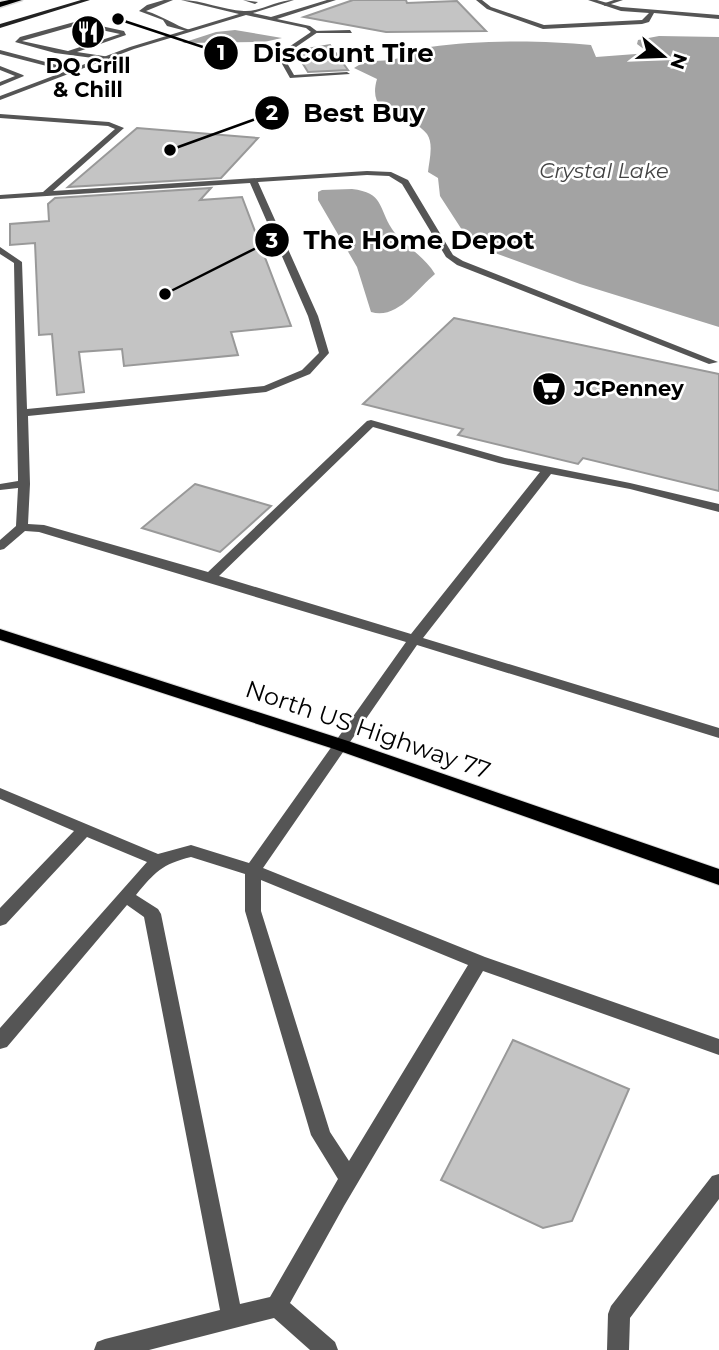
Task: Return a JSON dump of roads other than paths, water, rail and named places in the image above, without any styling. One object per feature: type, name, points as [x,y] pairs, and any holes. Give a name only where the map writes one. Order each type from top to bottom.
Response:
[{"type":"highway","points":[[2,5],[18,0]]},
{"type":"main road","points":[[0,26],[87,0]]},
{"type":"main road","name":"North US Highway 77","points":[[0,634],[341,745],[719,877]]},
{"type":"street","points":[[170,0],[142,11],[188,31]]},
{"type":"street","points":[[184,0],[308,27],[313,29],[313,33]]},
{"type":"street","points":[[246,0],[255,2]]},
{"type":"street","points":[[0,98],[188,31],[291,0]]},
{"type":"street","points":[[271,19],[334,0]]},
{"type":"street","points":[[479,0],[489,8],[543,27],[642,22],[647,21],[652,12]]},
{"type":"street","points":[[590,0],[621,9],[719,17]]},
{"type":"street","points":[[605,4],[620,0]]},
{"type":"street","points":[[0,49],[22,38],[78,23],[122,32],[123,35],[115,39],[68,53]]},
{"type":"street","points":[[347,74],[292,77],[280,55],[313,33],[350,32]]},
{"type":"street","points":[[18,42],[108,58]]},
{"type":"street","points":[[0,49],[74,71]]},
{"type":"street","points":[[0,68],[21,76],[0,84]]},
{"type":"street","points":[[0,116],[109,124],[120,128],[44,195]]},
{"type":"street","points":[[2,200],[253,180],[391,174],[405,182],[450,257],[460,263],[713,362]]},
{"type":"street","points":[[22,413],[266,388],[306,372],[324,353],[313,316],[253,180]]},
{"type":"street","points":[[0,250],[18,262],[24,484],[22,527]]},
{"type":"street","points":[[210,577],[372,424],[493,459],[630,486],[719,508]]},
{"type":"street","points":[[349,1178],[321,1135],[253,911],[253,870],[414,640],[547,471]]},
{"type":"street","points":[[0,487],[24,484]]},
{"type":"street","points":[[0,546],[22,527],[40,528],[210,577],[719,733]]},
{"type":"street","points":[[0,793],[159,861]]},
{"type":"street","points":[[0,919],[85,829]]},
{"type":"street","points":[[0,1041],[159,861],[191,851],[253,870],[479,962],[719,1046]]},
{"type":"street","points":[[126,896],[152,914],[232,1317]]},
{"type":"street","points":[[105,1350],[277,1306],[349,1178],[479,962]]},
{"type":"street","points":[[618,1350],[619,1314],[719,1183]]},
{"type":"street","points":[[277,1306],[327,1350]]},
{"type":"water","points":[[235,30],[282,38],[264,42],[182,43],[216,32]]},
{"type":"water","name":"Crystal Lake","points":[[659,36],[719,37],[719,327],[580,284],[495,253],[464,233],[440,196],[438,178],[428,172],[431,148],[427,134],[420,127],[383,109],[375,92],[377,79],[354,68],[368,62],[399,58],[430,47],[489,42],[591,45],[596,57],[649,53],[637,44],[638,40]]},
{"type":"water","points":[[352,189],[370,194],[379,202],[396,234],[435,274],[406,302],[389,312],[371,312],[357,267],[318,200],[318,192],[322,190]]},
{"type":"place","name":"Discount Tire","points":[[118,19]]},
{"type":"place","name":"DQ Grill & Chill","points":[[88,32]]},
{"type":"place","name":"Best Buy","points":[[170,150]]},
{"type":"place","name":"The Home Depot","points":[[165,294]]},
{"type":"place","name":"JCPenney","points":[[549,389]]}]
